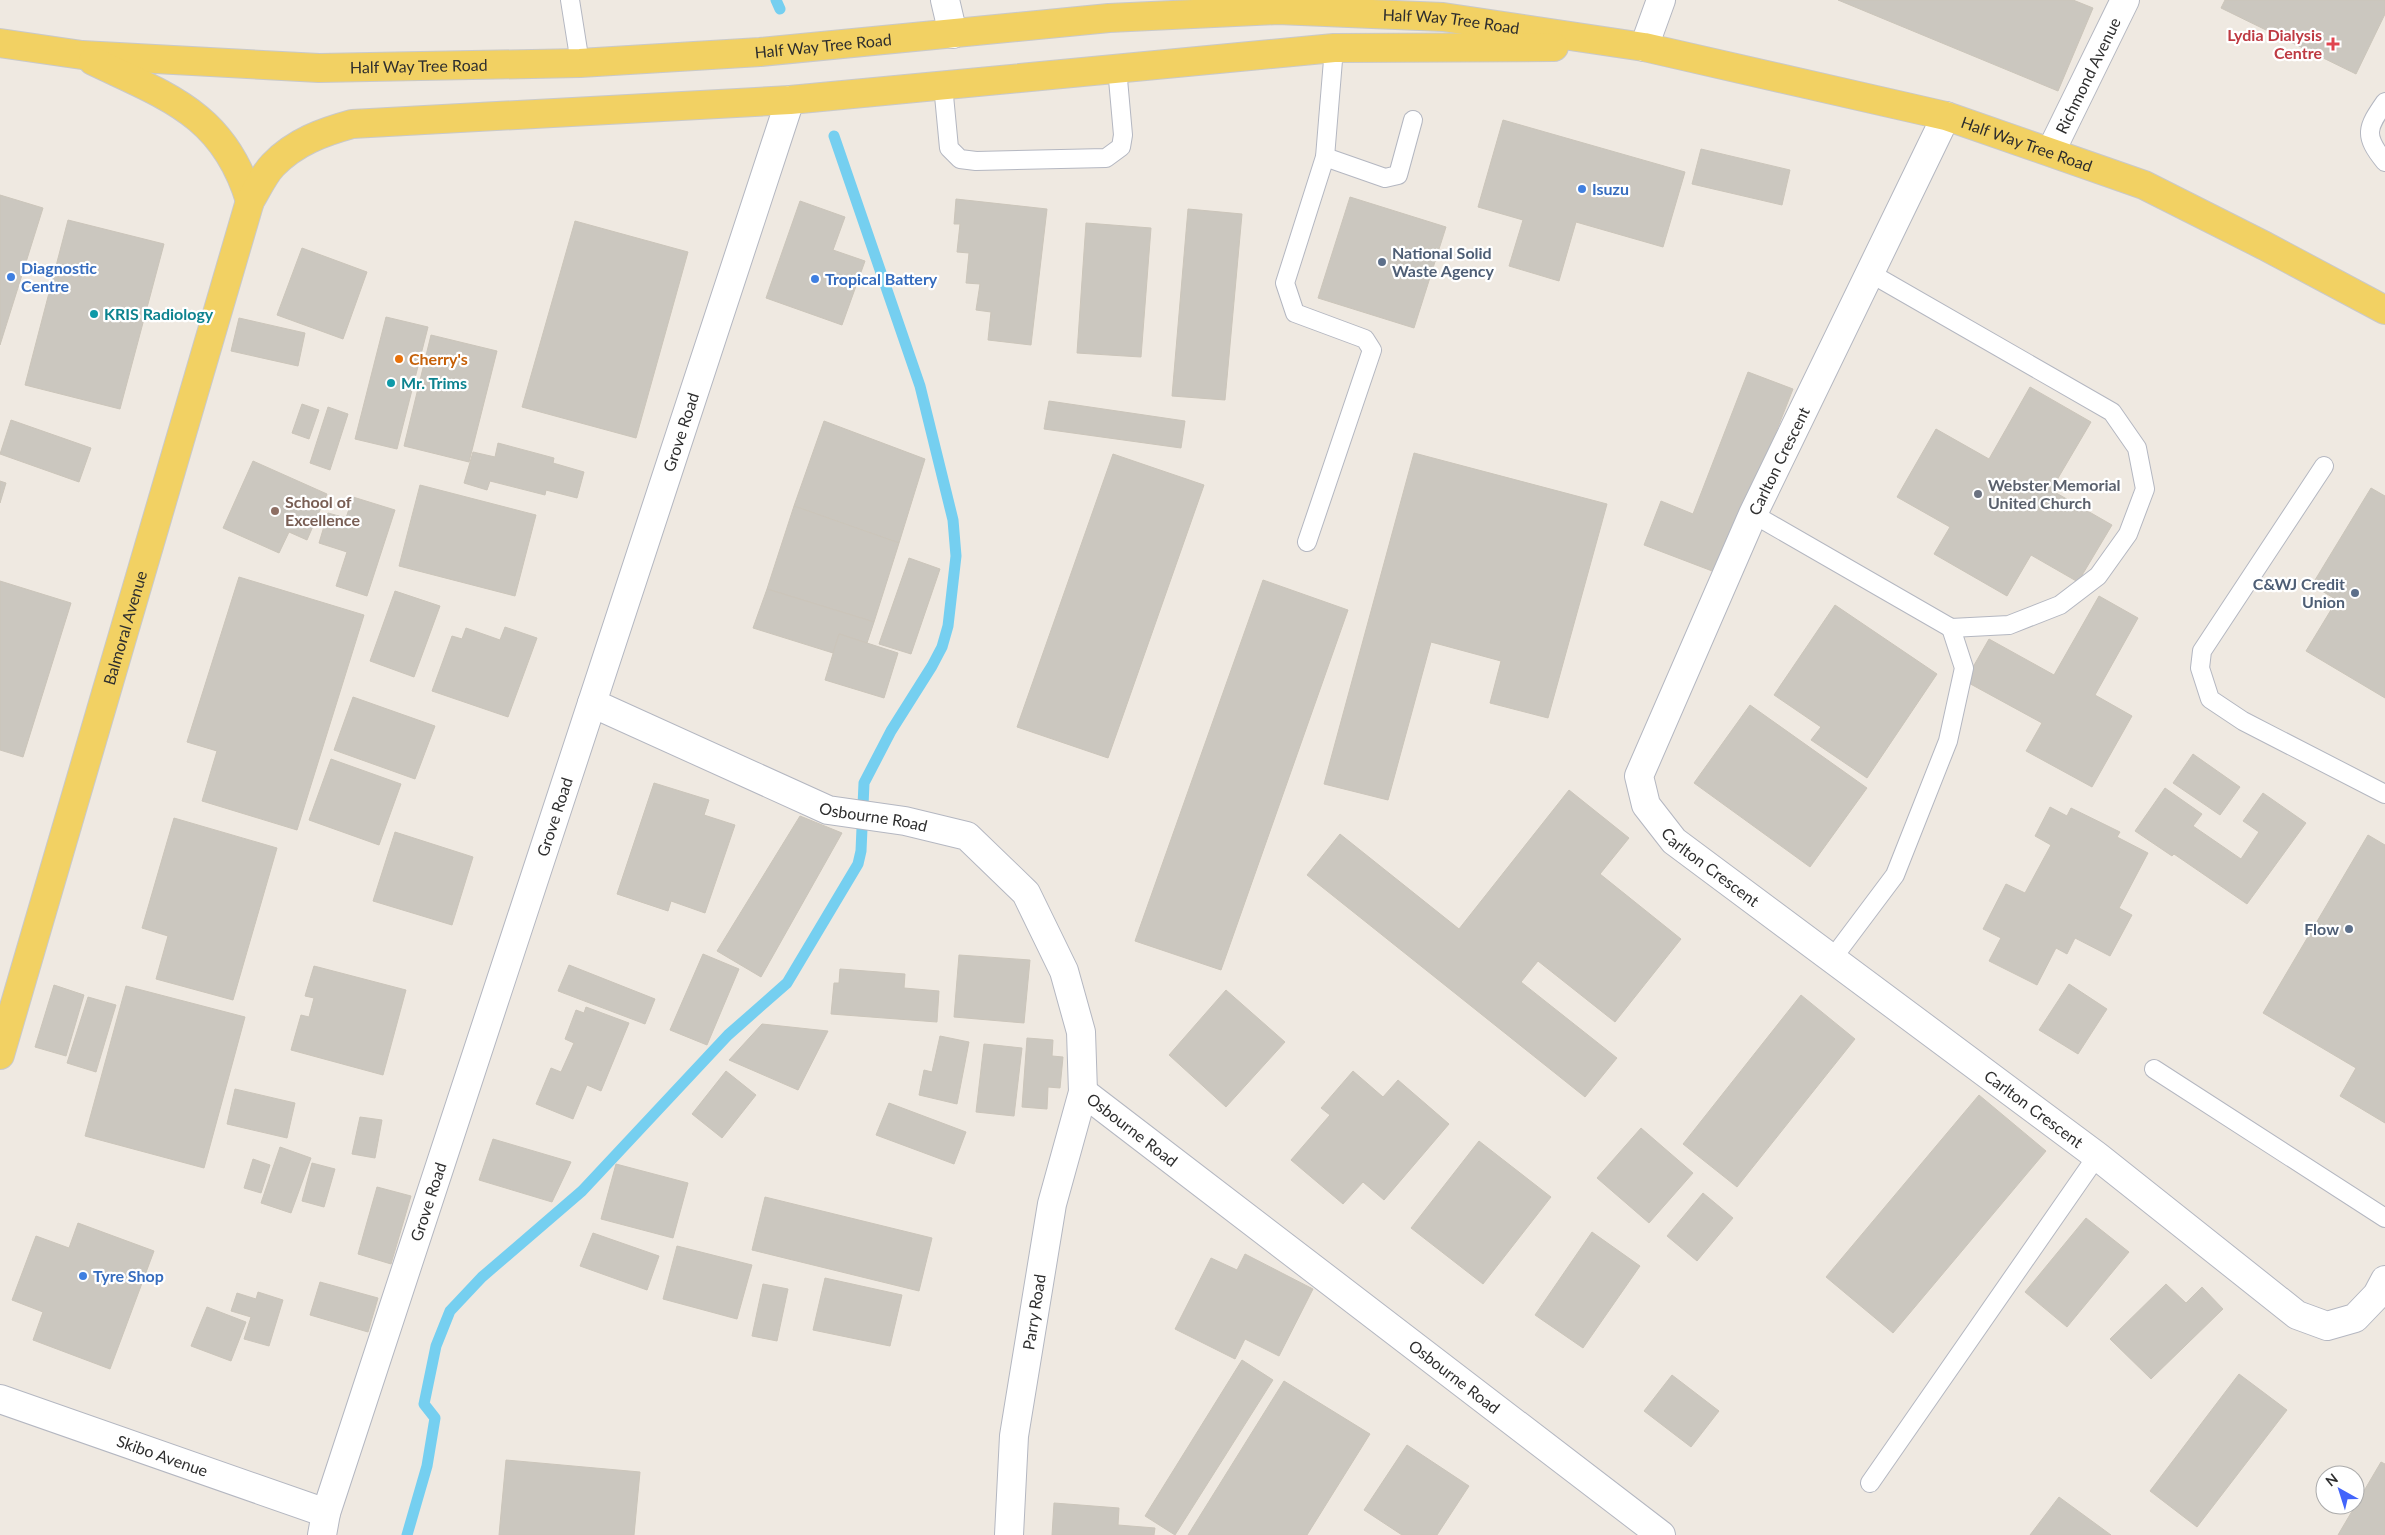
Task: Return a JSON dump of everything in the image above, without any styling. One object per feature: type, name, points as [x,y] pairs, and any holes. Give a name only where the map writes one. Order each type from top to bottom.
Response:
[{"type":"main road","name":"Half Way Tree Road","points":[[0,43],[82,55],[319,68],[580,63],[760,52],[1109,18],[1278,10],[1442,17],[1644,47],[1946,116],[2051,151],[2144,186],[2265,246],[2385,310]]},
{"type":"main road","name":"Half Way Tree Road","points":[[250,201],[272,165],[293,149],[320,133],[352,124],[790,100],[1334,48],[1644,47]]},
{"type":"main road","points":[[82,55],[164,95],[210,127],[227,147],[242,175],[250,201]]},
{"type":"main road","name":"Balmoral Avenue","points":[[0,1055],[250,201]]},
{"type":"street","points":[[945,0],[953,34]]},
{"type":"street","points":[[1644,47],[1661,0]]},
{"type":"street","name":"Richmond Avenue","points":[[2051,151],[2125,0]]},
{"type":"street","name":"Grove Road","points":[[324,1524],[790,100]]},
{"type":"street","name":"Carlton Crescent","points":[[1946,116],[1753,514],[1639,776],[1646,805],[1674,841],[2097,1156],[2297,1314],[2327,1326],[2355,1318],[2382,1292]]},
{"type":"street","name":"Osbourne Road","points":[[592,703],[807,802],[838,812],[905,821],[967,836],[1026,893],[1064,971],[1081,1032],[1083,1092],[1661,1535]]},
{"type":"street","name":"Parry Road","points":[[1009,1535],[1014,1436],[1052,1204],[1083,1092]]},
{"type":"street","name":"Skibo Avenue","points":[[0,1399],[324,1524]]},
{"type":"lane","points":[[570,0],[580,63]]},
{"type":"lane","points":[[1308,542],[1372,350],[1365,339],[1295,312],[1285,283],[1325,157],[1334,48]]},
{"type":"lane","points":[[943,85],[950,148],[960,159],[976,161],[1106,158],[1121,147],[1124,135],[1117,68]]},
{"type":"lane","points":[[2385,102],[2370,124],[2371,146],[2385,162]]},
{"type":"lane","points":[[1325,157],[1385,178],[1398,175],[1413,120]]},
{"type":"lane","points":[[1753,514],[1952,628],[2010,625],[2060,605],[2098,576],[2128,534],[2145,489],[2138,448],[2112,412],[1870,273]]},
{"type":"lane","points":[[2324,466],[2202,651],[2200,668],[2210,699],[2226,710],[2243,721],[2385,794]]},
{"type":"lane","points":[[1832,959],[1894,875],[1948,740],[1964,668],[1952,628]]},
{"type":"lane","points":[[2154,1070],[2385,1218]]},
{"type":"lane","points":[[1870,1483],[2097,1156]]},
{"type":"building","points":[[1838,0],[2073,0],[2093,8],[2058,91]]},
{"type":"building","name":"Lydia Dialysis Centre","points":[[2225,0],[2385,0],[2385,14],[2356,74],[2221,8]]},
{"type":"building","name":"Isuzu","points":[[1503,120],[1685,172],[1663,247],[1576,222],[1559,281],[1509,266],[1523,220],[1478,207]]},
{"type":"building","points":[[1701,149],[1790,170],[1782,205],[1692,184]]},
{"type":"building","name":"Diagnostic Centre","points":[[0,195],[43,208],[0,345]]},
{"type":"building","name":"National Solid Waste Agency","points":[[1350,197],[1446,227],[1414,328],[1318,298]]},
{"type":"building","points":[[956,199],[1047,209],[1031,345],[988,340],[991,312],[976,310],[980,284],[966,283],[969,253],[957,252],[960,224],[954,224]]},
{"type":"building","name":"Tropical Battery","points":[[800,201],[845,217],[833,250],[865,261],[842,325],[766,298]]},
{"type":"building","points":[[1188,209],[1242,214],[1225,400],[1172,396]]},
{"type":"building","name":"KRIS Radiology","points":[[68,220],[164,244],[120,409],[25,385]]},
{"type":"building","points":[[575,221],[688,252],[636,438],[522,407]]},
{"type":"building","points":[[1086,223],[1151,228],[1141,357],[1077,353]]},
{"type":"building","points":[[302,248],[367,272],[343,339],[277,315]]},
{"type":"building","name":"Mr. Trims","points":[[386,317],[428,327],[397,449],[355,439]]},
{"type":"building","points":[[239,318],[305,333],[298,366],[231,351]]},
{"type":"building","points":[[431,335],[497,351],[469,462],[404,446]]},
{"type":"building","points":[[1748,372],[1793,389],[1720,574],[1644,545],[1661,501],[1693,514]]},
{"type":"building","name":"Webster Memorial United Church","points":[[2030,387],[2091,422],[2051,490],[2112,525],[2078,582],[2031,555],[2007,596],[1934,554],[1950,527],[1897,497],[1936,429],[1989,459]]},
{"type":"building","points":[[1049,401],[1185,421],[1181,448],[1044,429]]},
{"type":"building","points":[[302,404],[319,410],[309,439],[292,433]]},
{"type":"building","points":[[328,407],[348,414],[330,470],[310,463]]},
{"type":"building","points":[[11,420],[91,448],[79,482],[0,454]]},
{"type":"building","points":[[824,421],[925,459],[899,543],[794,506]]},
{"type":"building","points":[[498,443],[554,458],[553,463],[584,472],[577,498],[546,490],[545,495],[490,481],[487,490],[464,483],[473,452],[495,457]]},
{"type":"building","points":[[1414,453],[1607,504],[1548,718],[1490,703],[1501,661],[1431,642],[1388,800],[1324,784]]},
{"type":"building","points":[[1113,454],[1204,485],[1108,758],[1017,727]]},
{"type":"building","name":"School of Excellence","points":[[253,461],[327,494],[307,540],[289,532],[279,553],[223,528]]},
{"type":"building","points":[[0,481],[6,483],[0,503]]},
{"type":"building","points":[[420,485],[536,515],[515,596],[399,566]]},
{"type":"building","name":"C&WJ Credit Union","points":[[2371,488],[2385,496],[2385,698],[2306,651],[2337,600],[2312,585]]},
{"type":"building","points":[[353,497],[395,510],[367,596],[336,586],[347,552],[319,543],[328,513],[346,518]]},
{"type":"building","points":[[794,506],[899,543],[874,622],[767,589]]},
{"type":"building","points":[[909,558],[940,569],[911,654],[879,644]]},
{"type":"building","points":[[239,577],[364,615],[297,830],[202,801],[217,751],[187,742]]},
{"type":"building","points":[[1263,580],[1348,610],[1221,970],[1135,941]]},
{"type":"building","points":[[0,581],[71,603],[23,757],[0,750]]},
{"type":"building","points":[[767,589],[874,622],[867,643],[839,634],[833,653],[753,628]]},
{"type":"building","points":[[395,591],[440,606],[414,677],[370,661]]},
{"type":"building","points":[[2099,596],[2138,618],[2095,695],[2132,716],[2092,787],[2026,751],[2042,723],[1965,681],[1989,639],[2054,675]]},
{"type":"building","points":[[1835,605],[1937,674],[1867,778],[1811,740],[1821,727],[1774,695]]},
{"type":"building","points":[[505,627],[537,638],[508,717],[432,691],[452,636],[462,639],[466,628],[500,640]]},
{"type":"building","points":[[839,634],[898,653],[884,698],[825,680]]},
{"type":"building","points":[[353,697],[435,726],[415,779],[334,750]]},
{"type":"building","points":[[1750,705],[1867,788],[1810,867],[1694,783]]},
{"type":"building","points":[[2193,754],[2240,787],[2220,815],[2173,783]]},
{"type":"building","points":[[331,759],[401,784],[379,845],[309,820]]},
{"type":"building","points":[[654,783],[709,800],[704,815],[735,825],[705,913],[671,901],[668,911],[617,894]]},
{"type":"building","points":[[2165,788],[2202,814],[2193,826],[2241,859],[2259,832],[2243,821],[2263,793],[2306,823],[2247,904],[2174,854],[2172,856],[2135,831]]},
{"type":"building","points":[[1569,790],[1629,838],[1600,874],[1681,939],[1615,1022],[1538,961],[1521,982],[1617,1058],[1585,1097],[1307,875],[1340,834],[1459,929]]},
{"type":"building","points":[[2050,807],[2067,816],[2071,808],[2120,832],[2117,837],[2148,853],[2119,908],[2132,915],[2110,956],[2075,938],[2067,954],[2056,948],[2037,985],[1989,961],[2001,938],[1983,929],[2006,884],[2025,893],[2051,845],[2035,836]]},
{"type":"building","points":[[800,816],[842,833],[761,977],[717,951]]},
{"type":"building","points":[[174,818],[277,848],[233,1000],[156,979],[168,936],[142,928]]},
{"type":"building","points":[[395,832],[473,857],[452,925],[373,901]]},
{"type":"building","name":"Flow","points":[[2368,835],[2385,845],[2385,1123],[2340,1096],[2356,1068],[2263,1013]]},
{"type":"building","points":[[703,954],[739,969],[707,1045],[670,1030]]},
{"type":"building","points":[[959,955],[1030,960],[1024,1023],[954,1017]]},
{"type":"building","points":[[569,965],[655,999],[645,1024],[558,991]]},
{"type":"building","points":[[314,966],[406,990],[383,1075],[291,1050],[301,1015],[309,1017],[314,998],[305,996]]},
{"type":"building","points":[[840,969],[905,974],[904,988],[939,991],[937,1022],[831,1014],[834,983],[839,983]]},
{"type":"building","points":[[2069,984],[2107,1009],[2078,1054],[2039,1030]]},
{"type":"building","points":[[54,985],[84,995],[66,1056],[35,1047]]},
{"type":"building","points":[[126,986],[245,1017],[204,1168],[85,1136]]},
{"type":"building","points":[[1226,990],[1285,1042],[1226,1107],[1169,1055]]},
{"type":"building","points":[[1801,995],[1855,1039],[1737,1187],[1683,1144]]},
{"type":"building","points":[[88,997],[116,1005],[96,1072],[67,1063]]},
{"type":"building","points":[[586,1007],[629,1023],[601,1091],[587,1085],[573,1119],[536,1104],[551,1068],[561,1072],[574,1043],[565,1039],[576,1010],[584,1013]]},
{"type":"building","points":[[762,1024],[828,1031],[798,1090],[729,1060]]},
{"type":"building","points":[[940,1036],[969,1042],[957,1104],[919,1095],[924,1070],[932,1072]]},
{"type":"building","points":[[1027,1038],[1053,1040],[1052,1056],[1063,1057],[1060,1088],[1048,1087],[1047,1109],[1022,1107]]},
{"type":"building","points":[[984,1044],[1022,1048],[1014,1116],[976,1112]]},
{"type":"building","points":[[726,1071],[756,1095],[722,1138],[692,1114]]},
{"type":"building","points":[[1353,1071],[1383,1097],[1398,1080],[1449,1124],[1384,1200],[1363,1182],[1343,1204],[1291,1160],[1330,1115],[1321,1108]]},
{"type":"building","points":[[235,1089],[295,1103],[287,1138],[227,1124]]},
{"type":"building","points":[[1979,1095],[2046,1151],[1893,1333],[1826,1277]]},
{"type":"building","points":[[889,1103],[966,1132],[954,1164],[876,1135]]},
{"type":"building","points":[[360,1117],[382,1120],[375,1158],[352,1154]]},
{"type":"building","points":[[1641,1128],[1693,1173],[1649,1223],[1597,1178]]},
{"type":"building","points":[[493,1139],[571,1162],[552,1202],[479,1180]]},
{"type":"building","points":[[1479,1141],[1551,1197],[1483,1284],[1411,1228]]},
{"type":"building","points":[[280,1147],[311,1158],[291,1213],[261,1203]]},
{"type":"building","points":[[253,1159],[270,1165],[261,1193],[244,1188]]},
{"type":"building","points":[[312,1163],[335,1169],[324,1207],[302,1201]]},
{"type":"building","points":[[616,1164],[688,1183],[673,1238],[601,1219]]},
{"type":"building","points":[[377,1187],[411,1196],[391,1264],[358,1254]]},
{"type":"building","points":[[1703,1193],[1733,1218],[1697,1261],[1667,1236]]},
{"type":"building","points":[[765,1197],[932,1238],[919,1291],[752,1250]]},
{"type":"building","points":[[2086,1218],[2129,1252],[2067,1327],[2025,1292]]},
{"type":"building","name":"Tyre Shop","points":[[78,1223],[154,1251],[110,1369],[33,1340],[43,1312],[12,1300],[36,1236],[69,1248]]},
{"type":"building","points":[[1592,1232],[1640,1266],[1583,1348],[1535,1315]]},
{"type":"building","points":[[593,1233],[659,1256],[647,1290],[580,1266]]},
{"type":"building","points":[[677,1246],[752,1265],[737,1319],[663,1299]]},
{"type":"building","points":[[1245,1254],[1313,1289],[1279,1356],[1245,1339],[1235,1359],[1175,1329],[1211,1258],[1237,1270]]},
{"type":"building","points":[[825,1278],[902,1295],[890,1346],[813,1330]]},
{"type":"building","points":[[320,1282],[378,1298],[368,1332],[310,1315]]},
{"type":"building","points":[[763,1284],[788,1289],[777,1341],[752,1336]]},
{"type":"building","points":[[2166,1284],[2186,1303],[2202,1287],[2223,1309],[2151,1379],[2110,1339]]},
{"type":"building","points":[[258,1292],[283,1300],[269,1346],[244,1339],[251,1317],[231,1311],[237,1293],[256,1299]]},
{"type":"building","points":[[207,1307],[246,1322],[231,1361],[191,1346]]},
{"type":"building","points":[[1242,1360],[1273,1380],[1175,1535],[1145,1516]]},
{"type":"building","points":[[2239,1374],[2287,1410],[2197,1527],[2150,1491]]},
{"type":"building","points":[[1672,1375],[1719,1411],[1691,1447],[1644,1411]]},
{"type":"building","points":[[1284,1381],[1370,1434],[1307,1535],[1188,1535]]},
{"type":"building","points":[[1407,1445],[1469,1486],[1437,1535],[1402,1535],[1364,1510]]},
{"type":"building","points":[[506,1460],[640,1472],[634,1535],[499,1535]]},
{"type":"building","points":[[2381,1462],[2385,1464],[2385,1535],[2338,1535],[2350,1515],[2365,1515],[2365,1489]]},
{"type":"building","points":[[2059,1497],[2111,1535],[2030,1535]]},
{"type":"building","points":[[1054,1503],[1119,1508],[1118,1525],[1155,1528],[1154,1535],[1052,1535]]},
{"type":"waterway","points":[[776,0],[780,9]]},
{"type":"waterway","points":[[407,1535],[427,1466],[435,1418],[424,1404],[436,1346],[450,1311],[482,1277],[582,1191],[728,1035],[787,983],[858,864],[861,851],[864,783],[891,731],[942,647],[948,626],[956,556],[953,520],[920,386],[834,136]]},
{"type":"place","name":"Lydia Dialysis Centre","points":[[2333,44]]},
{"type":"place","name":"Isuzu","points":[[1582,189]]},
{"type":"place","name":"National Solid Waste Agency","points":[[1382,262]]},
{"type":"place","name":"Diagnostic Centre","points":[[11,277]]},
{"type":"place","name":"Tropical Battery","points":[[815,279]]},
{"type":"place","name":"KRIS Radiology","points":[[94,314]]},
{"type":"place","name":"Cherry's","points":[[399,359]]},
{"type":"place","name":"Mr. Trims","points":[[391,383]]},
{"type":"place","name":"Webster Memorial United Church","points":[[1978,494]]},
{"type":"place","name":"School of Excellence","points":[[275,511]]},
{"type":"place","name":"C&WJ Credit Union","points":[[2355,593]]},
{"type":"place","name":"Flow","points":[[2349,929]]},
{"type":"place","name":"Tyre Shop","points":[[83,1276]]}]
